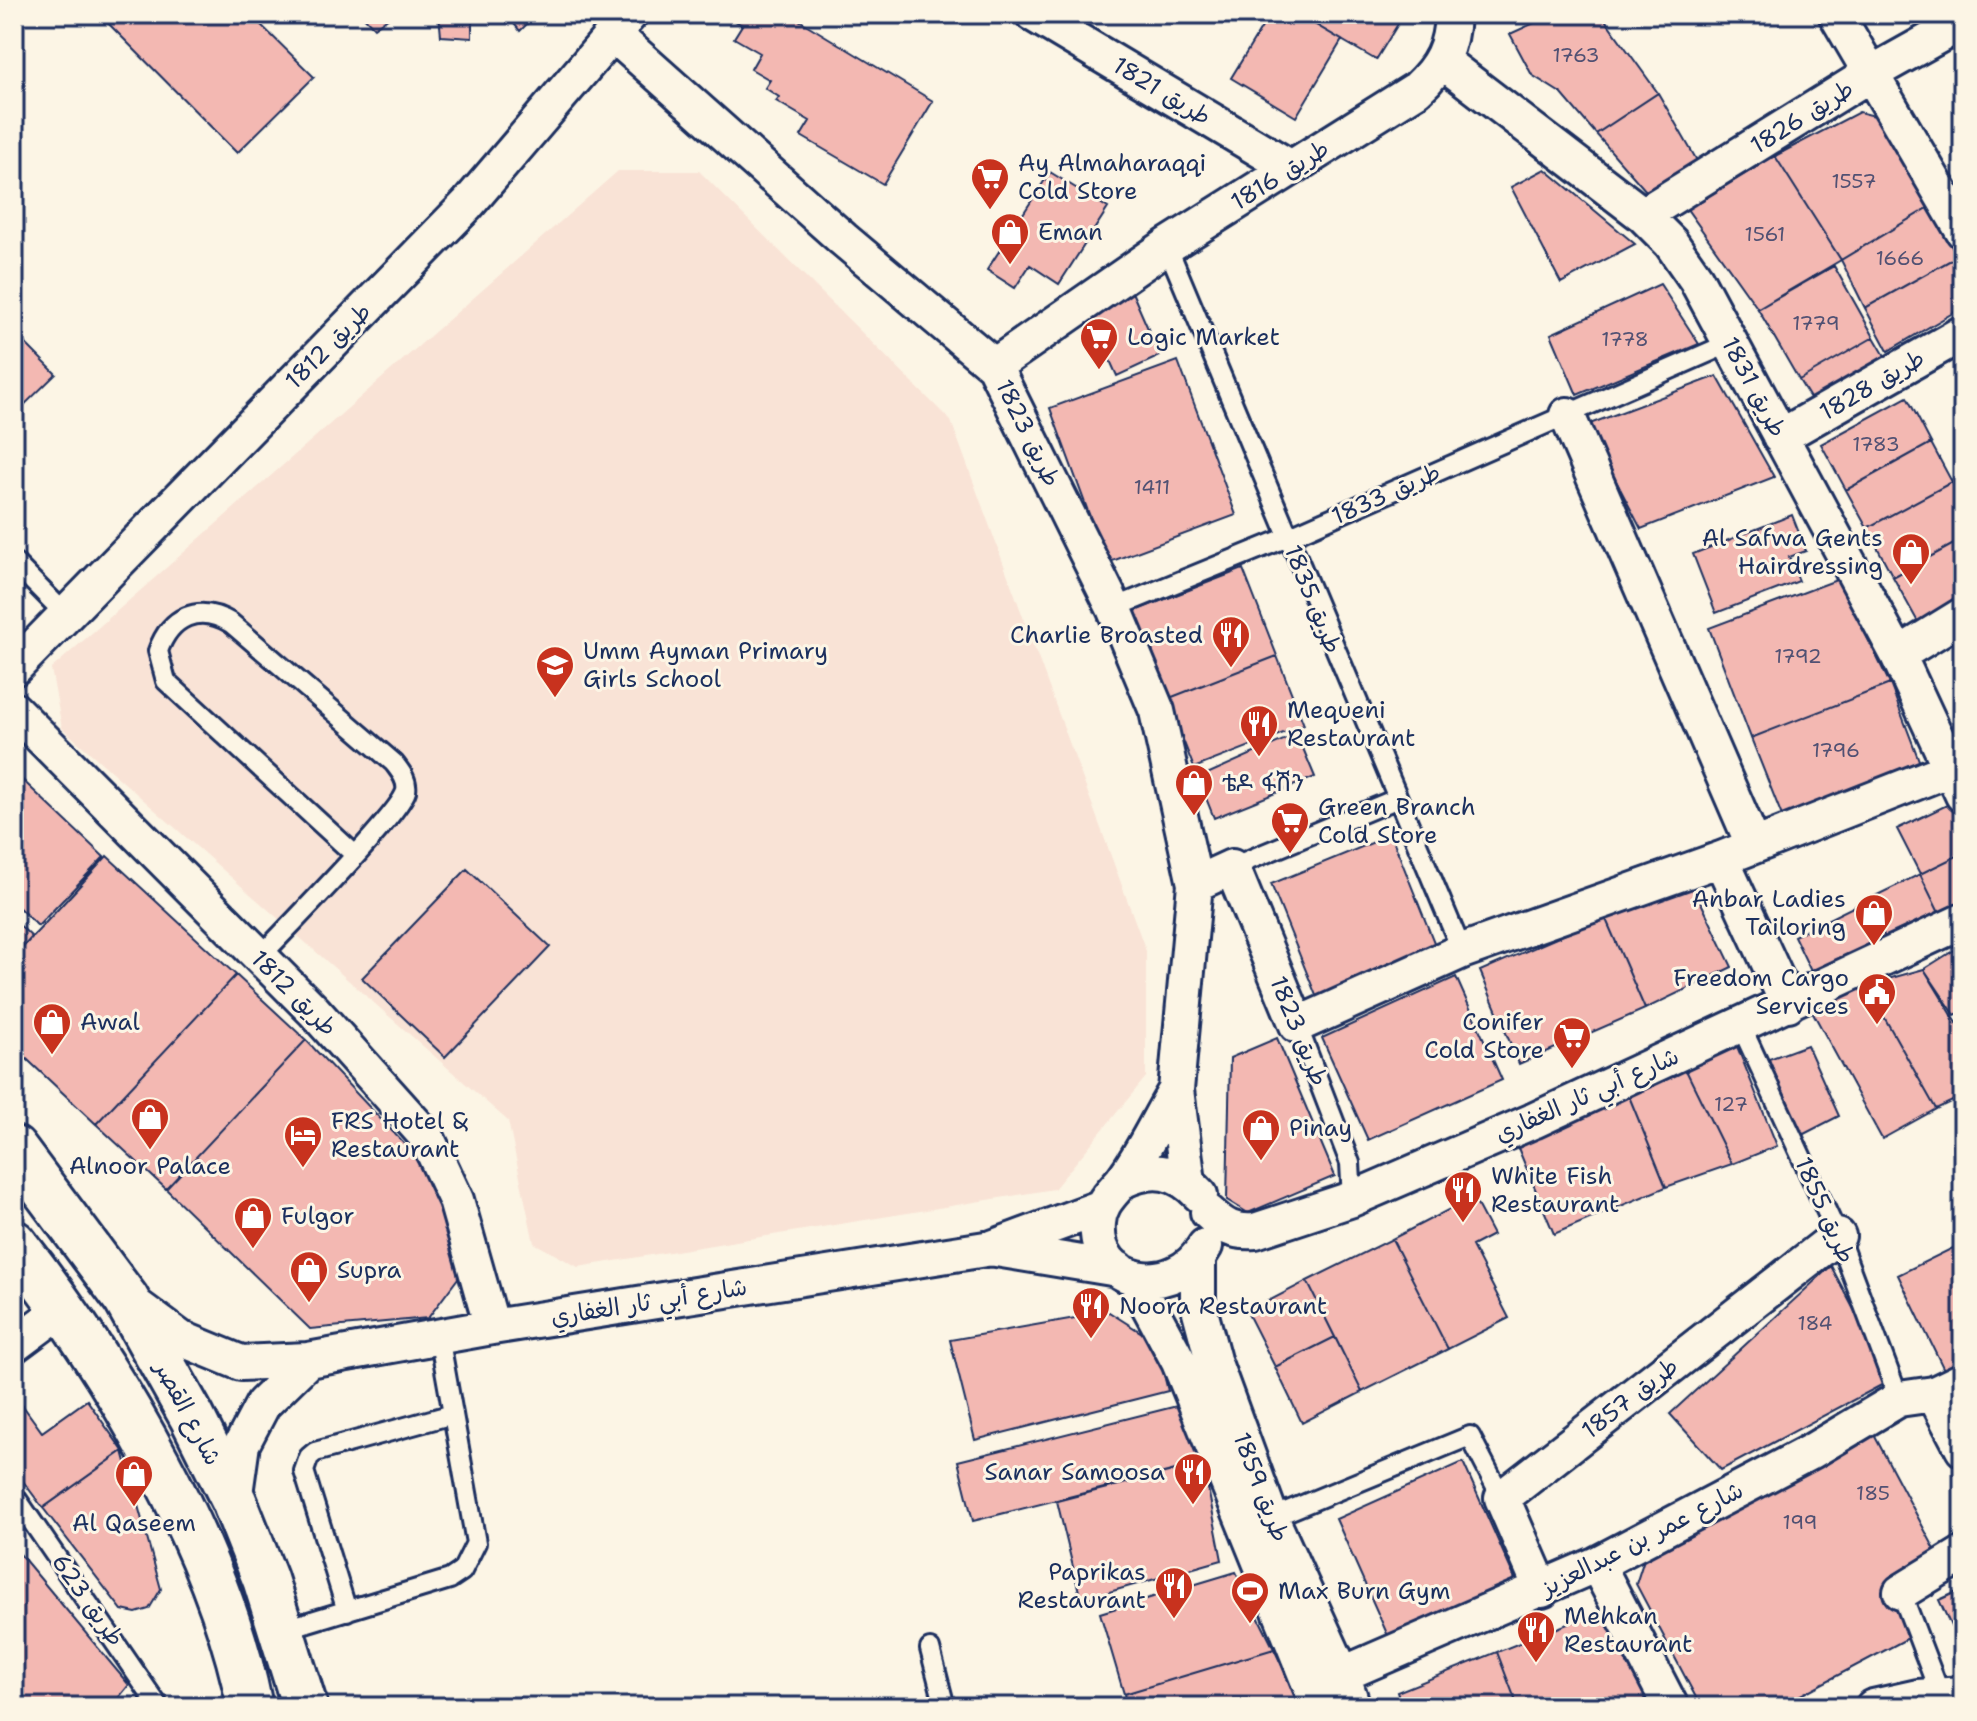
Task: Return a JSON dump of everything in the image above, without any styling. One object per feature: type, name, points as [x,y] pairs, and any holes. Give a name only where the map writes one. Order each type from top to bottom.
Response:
[{"type":"main road","name":"شارع القصر","points":[[14,1149],[126,1299],[234,1501],[282,1630],[305,1707]]},
{"type":"main road","name":"شارع القصر","points":[[14,1243],[65,1307],[151,1449],[214,1586],[250,1707]]},
{"type":"street","name":"طريق 1821","points":[[1033,14],[1291,168]]},
{"type":"street","name":"طريق 1816","points":[[994,366],[1167,246],[1417,89],[1442,61],[1449,46],[1452,14]]},
{"type":"street","points":[[1836,14],[1963,231]]},
{"type":"street","name":"طريق 1826","points":[[1643,215],[1870,74],[1963,22]]},
{"type":"street","name":"طريق 1823","points":[[622,24],[843,239],[994,366],[1114,608],[1157,711],[1195,884],[1176,1090],[1188,1182]]},
{"type":"street","name":"طريق 1812","points":[[14,668],[467,205],[622,24]]},
{"type":"street","name":"طريق 1831","points":[[1442,61],[1643,215],[1671,243],[1696,279],[1898,655],[1956,782]]},
{"type":"street","name":"طريق 1828","points":[[1780,437],[1963,333]]},
{"type":"street","points":[[1567,415],[1753,844]]},
{"type":"street","points":[[1898,655],[1963,615]]},
{"type":"street","name":"طريق 1812","points":[[14,710],[314,1011],[426,1136],[456,1200],[492,1327]]},
{"type":"street","points":[[1297,1025],[1462,951],[1721,859],[1753,844],[1956,782]]},
{"type":"street","points":[[1721,859],[1788,1004]]},
{"type":"street","points":[[1195,884],[1232,867]]},
{"type":"street","name":"طريق 1823","points":[[1232,867],[1297,1025]]},
{"type":"street","name":"شارع أبي ثار الغفاري","points":[[1208,1212],[1224,1227],[1240,1232],[1255,1231],[1352,1199],[1961,927]]},
{"type":"street","points":[[1112,1194],[1155,1170],[1172,1173],[1188,1182],[1208,1212],[1206,1245],[1198,1260],[1169,1279],[1126,1273],[1100,1241],[1112,1194],[1176,1090]]},
{"type":"street","name":"شارع أبي ثار الغفاري","points":[[126,1299],[180,1338],[241,1363],[308,1360],[492,1327],[992,1248],[1112,1194]]},
{"type":"street","name":"طريق 1857","points":[[1502,1498],[1838,1236]]},
{"type":"street","name":"شارع أبي ثار الغفاري","points":[[992,1248],[1126,1273]]},
{"type":"street","name":"طريق 1859","points":[[1198,1260],[1198,1304],[1213,1360],[1271,1518],[1325,1689]]},
{"type":"street","name":"طريق 1859","points":[[1126,1273],[1179,1362],[1325,1689],[1353,1707]]},
{"type":"street","points":[[14,1345],[65,1307]]},
{"type":"street","points":[[234,1501],[242,1444],[263,1404],[308,1360]]},
{"type":"street","points":[[1948,1387],[1963,1449]]},
{"type":"street","name":"شارع عمر بن عبدالعزيز","points":[[1325,1689],[1597,1564],[1812,1451],[1899,1399],[1948,1387]]},
{"type":"street","points":[[1502,1498],[1542,1590]]},
{"type":"street","points":[[1901,1592],[1963,1554]]},
{"type":"street","points":[[1597,1564],[1671,1707]]},
{"type":"street","points":[[1873,1707],[1949,1698]]},
{"type":"lane","name":"طريق 1835","points":[[1167,246],[1462,951]]},
{"type":"lane","name":"طريق 1833","points":[[1114,608],[1288,537],[1730,343]]},
{"type":"lane","points":[[14,562],[66,615]]},
{"type":"lane","points":[[259,958],[354,854],[400,802],[406,790],[405,777],[394,763],[231,623],[217,615],[202,612],[186,615],[173,624],[158,651],[166,681],[354,854]]},
{"type":"lane","points":[[1232,867],[1396,799]]},
{"type":"lane","name":"طريق 1823","points":[[1297,1025],[1350,1163],[1352,1199]]},
{"type":"lane","name":"طريق 1855","points":[[1741,1026],[1838,1236],[1899,1399]]},
{"type":"lane","points":[[282,1630],[450,1579],[471,1557],[476,1543],[439,1336]]},
{"type":"lane","points":[[347,1611],[304,1471],[309,1457],[453,1414]]},
{"type":"lane","points":[[1271,1518],[1470,1436],[1502,1498]]},
{"type":"lane","name":"طريق 623","points":[[14,1495],[159,1707]]},
{"type":"lane","points":[[1901,1592],[1949,1698]]},
{"type":"lane","points":[[930,1649],[945,1707]]},
{"type":"shaded area","name":"Umm Ayman Primary Girls School","points":[[618,171],[699,171],[951,421],[1146,951],[1146,1077],[1054,1189],[578,1267],[534,1243],[508,1121],[62,728],[51,669]]},
{"type":"building","points":[[106,14],[250,14],[314,77],[237,153],[102,17]]},
{"type":"building","points":[[361,14],[393,14],[374,28]]},
{"type":"building","points":[[439,14],[472,14],[472,38],[441,36]]},
{"type":"building","points":[[506,14],[537,14],[520,31]]},
{"type":"building","points":[[789,14],[933,101],[883,184],[801,136],[810,121],[776,101],[779,97],[765,88],[770,80],[751,69],[760,53],[734,38],[742,25],[725,15]]},
{"type":"building","points":[[1270,14],[1297,14],[1342,40],[1296,117],[1231,78]]},
{"type":"building","points":[[1297,14],[1404,14],[1376,60]]},
{"type":"building","points":[[1554,14],[1601,14],[1658,93],[1596,134],[1562,94],[1532,75],[1510,34]]},
{"type":"building","points":[[1658,93],[1699,164],[1646,191],[1596,134]]},
{"type":"building","points":[[1859,112],[1879,117],[1933,205],[1841,260],[1775,156]]},
{"type":"building","points":[[1775,156],[1841,260],[1758,309],[1687,209]]},
{"type":"building","points":[[1545,169],[1635,244],[1561,283],[1511,187]]},
{"type":"building","points":[[1050,172],[1108,208],[1059,284],[1030,265],[1015,288],[987,270]]},
{"type":"building","points":[[1933,205],[1960,255],[1865,308],[1841,260]]},
{"type":"building","points":[[1960,255],[1963,307],[1888,351],[1865,308]]},
{"type":"building","points":[[1834,266],[1874,337],[1799,380],[1758,309]]},
{"type":"building","points":[[1660,284],[1699,344],[1577,395],[1551,334]]},
{"type":"building","points":[[1132,292],[1160,356],[1117,376],[1088,312]]},
{"type":"building","points":[[14,332],[56,374],[14,415]]},
{"type":"building","points":[[1874,337],[1888,361],[1813,403],[1799,380]]},
{"type":"building","points":[[1178,361],[1236,515],[1107,563],[1050,408]]},
{"type":"building","points":[[1717,376],[1774,477],[1641,529],[1587,425]]},
{"type":"building","points":[[1907,397],[1931,443],[1846,490],[1821,444]]},
{"type":"building","points":[[1931,443],[1952,482],[1867,528],[1846,490]]},
{"type":"building","points":[[1952,482],[1963,502],[1963,539],[1893,577],[1867,528]]},
{"type":"building","points":[[1792,515],[1806,551],[1789,557],[1799,581],[1716,613],[1693,554]]},
{"type":"building","points":[[1963,539],[1963,600],[1919,624],[1893,577]]},
{"type":"building","points":[[1243,569],[1277,656],[1167,699],[1132,612]]},
{"type":"building","points":[[1839,579],[1890,684],[1751,738],[1709,628]]},
{"type":"building","points":[[1277,656],[1304,725],[1194,768],[1167,699]]},
{"type":"building","points":[[1890,684],[1920,763],[1782,816],[1751,738]]},
{"type":"building","points":[[1297,734],[1315,777],[1214,818],[1198,778]]},
{"type":"building","points":[[14,772],[104,857],[38,926],[14,903]]},
{"type":"building","points":[[1951,803],[1963,826],[1963,853],[1920,874],[1897,829]]},
{"type":"building","points":[[1391,835],[1439,955],[1319,1003],[1271,884]]},
{"type":"building","points":[[1963,853],[1963,914],[1944,923],[1920,874]]},
{"type":"building","points":[[107,856],[236,975],[96,1124],[14,1047],[14,957]]},
{"type":"building","points":[[467,869],[550,947],[445,1057],[362,978]]},
{"type":"building","points":[[1920,874],[1944,923],[1891,950],[1867,900]]},
{"type":"building","points":[[1676,880],[1694,888],[1732,967],[1645,1009],[1605,917]]},
{"type":"building","points":[[1867,900],[1891,950],[1818,986],[1794,936]]},
{"type":"building","points":[[1605,917],[1645,1009],[1519,1064],[1480,971]]},
{"type":"building","points":[[14,920],[32,937],[14,957]]},
{"type":"building","points":[[1956,949],[1963,959],[1963,1011],[1955,1015],[1924,969]]},
{"type":"building","points":[[1924,969],[1963,1033],[1963,1096],[1936,1109],[1866,985]]},
{"type":"building","points":[[236,975],[306,1040],[166,1189],[96,1124]]},
{"type":"building","points":[[1456,977],[1502,1080],[1368,1140],[1322,1038]]},
{"type":"building","points":[[1866,985],[1936,1109],[1882,1139],[1811,1009]]},
{"type":"building","points":[[1277,1038],[1335,1176],[1248,1213],[1227,1200],[1230,1058]]},
{"type":"building","name":"FRS Hotel & Restaurant","points":[[306,1040],[409,1149],[448,1210],[458,1278],[428,1318],[310,1329],[166,1189]]},
{"type":"building","points":[[1736,1044],[1777,1146],[1732,1164],[1682,1062]]},
{"type":"building","points":[[1807,1045],[1839,1116],[1800,1136],[1769,1059]]},
{"type":"building","points":[[1682,1062],[1732,1164],[1666,1187],[1626,1089]]},
{"type":"building","points":[[1626,1089],[1666,1187],[1554,1234],[1513,1136]]},
{"type":"building","points":[[1473,1197],[1493,1235],[1472,1246],[1509,1318],[1448,1349],[1392,1239]]},
{"type":"building","points":[[1392,1239],[1448,1349],[1362,1392],[1307,1281]]},
{"type":"building","points":[[1963,1243],[1963,1373],[1949,1380],[1898,1275]]},
{"type":"building","points":[[1831,1266],[1891,1380],[1721,1470],[1670,1414]]},
{"type":"building","points":[[1307,1281],[1335,1337],[1275,1367],[1247,1312]]},
{"type":"building","points":[[1109,1312],[1156,1342],[1168,1391],[975,1440],[950,1340]]},
{"type":"building","points":[[1335,1337],[1362,1392],[1302,1423],[1275,1367]]},
{"type":"building","points":[[18,1399],[42,1432],[87,1400],[123,1451],[43,1508],[14,1469],[14,1401]]},
{"type":"building","points":[[1189,1403],[1203,1463],[973,1521],[958,1461]]},
{"type":"building","points":[[1872,1431],[1939,1557],[1887,1584],[1914,1635],[1778,1707],[1701,1707],[1636,1584],[1647,1550]]},
{"type":"building","points":[[123,1451],[161,1589],[149,1609],[136,1613],[122,1610],[43,1508]]},
{"type":"building","points":[[1463,1462],[1519,1588],[1392,1645],[1336,1519]]},
{"type":"building","points":[[1203,1463],[1222,1560],[1081,1600],[1057,1501]]},
{"type":"building","points":[[14,1547],[129,1685],[111,1707],[14,1707]]},
{"type":"building","points":[[1236,1572],[1274,1649],[1124,1694],[1100,1613]]},
{"type":"building","points":[[1963,1589],[1963,1652],[1939,1600]]},
{"type":"building","points":[[1580,1619],[1621,1625],[1653,1707],[1518,1707],[1497,1652]]},
{"type":"building","points":[[1274,1649],[1302,1707],[1127,1707],[1124,1694]]},
{"type":"building","points":[[1497,1652],[1518,1707],[1402,1707],[1397,1692]]},
{"type":"place","name":"Ay Almaharaqqi Cold Store","points":[[990,211]]},
{"type":"place","name":"Eman","points":[[1010,266]]},
{"type":"place","name":"Logic Market","points":[[1099,371]]},
{"type":"place","name":"Al Safwa Gents Hairdressing","points":[[1911,586]]},
{"type":"place","name":"Charlie Broasted","points":[[1231,669]]},
{"type":"place","name":"Umm Ayman Primary Girls School","points":[[555,699]]},
{"type":"place","name":"Mequeni Restaurant","points":[[1259,758]]},
{"type":"place","name":"ቴዶ ፋሽን","points":[[1194,817]]},
{"type":"place","name":"Green Branch Cold Store","points":[[1290,855]]},
{"type":"place","name":"Anbar Ladies Tailoring","points":[[1874,947]]},
{"type":"place","name":"Freedom Cargo Services","points":[[1877,1026]]},
{"type":"place","name":"Awal","points":[[52,1056]]},
{"type":"place","name":"Conifer Cold Store","points":[[1572,1070]]},
{"type":"place","name":"Alnoor Palace","points":[[150,1151]]},
{"type":"place","name":"Pinay","points":[[1261,1162]]},
{"type":"place","name":"FRS Hotel & Restaurant","points":[[303,1169]]},
{"type":"place","name":"White Fish Restaurant","points":[[1463,1224]]},
{"type":"place","name":"Fulgor","points":[[253,1250]]},
{"type":"place","name":"Supra","points":[[309,1304]]},
{"type":"place","name":"Noora Restaurant","points":[[1091,1340]]},
{"type":"place","name":"Sanar Samoosa","points":[[1193,1506]]},
{"type":"place","name":"Al Qaseem","points":[[134,1508]]},
{"type":"place","name":"Paprikas Restaurant","points":[[1174,1620]]},
{"type":"place","name":"Max Burn Gym","points":[[1250,1625]]},
{"type":"place","name":"Mehkan Restaurant","points":[[1536,1664]]}]
